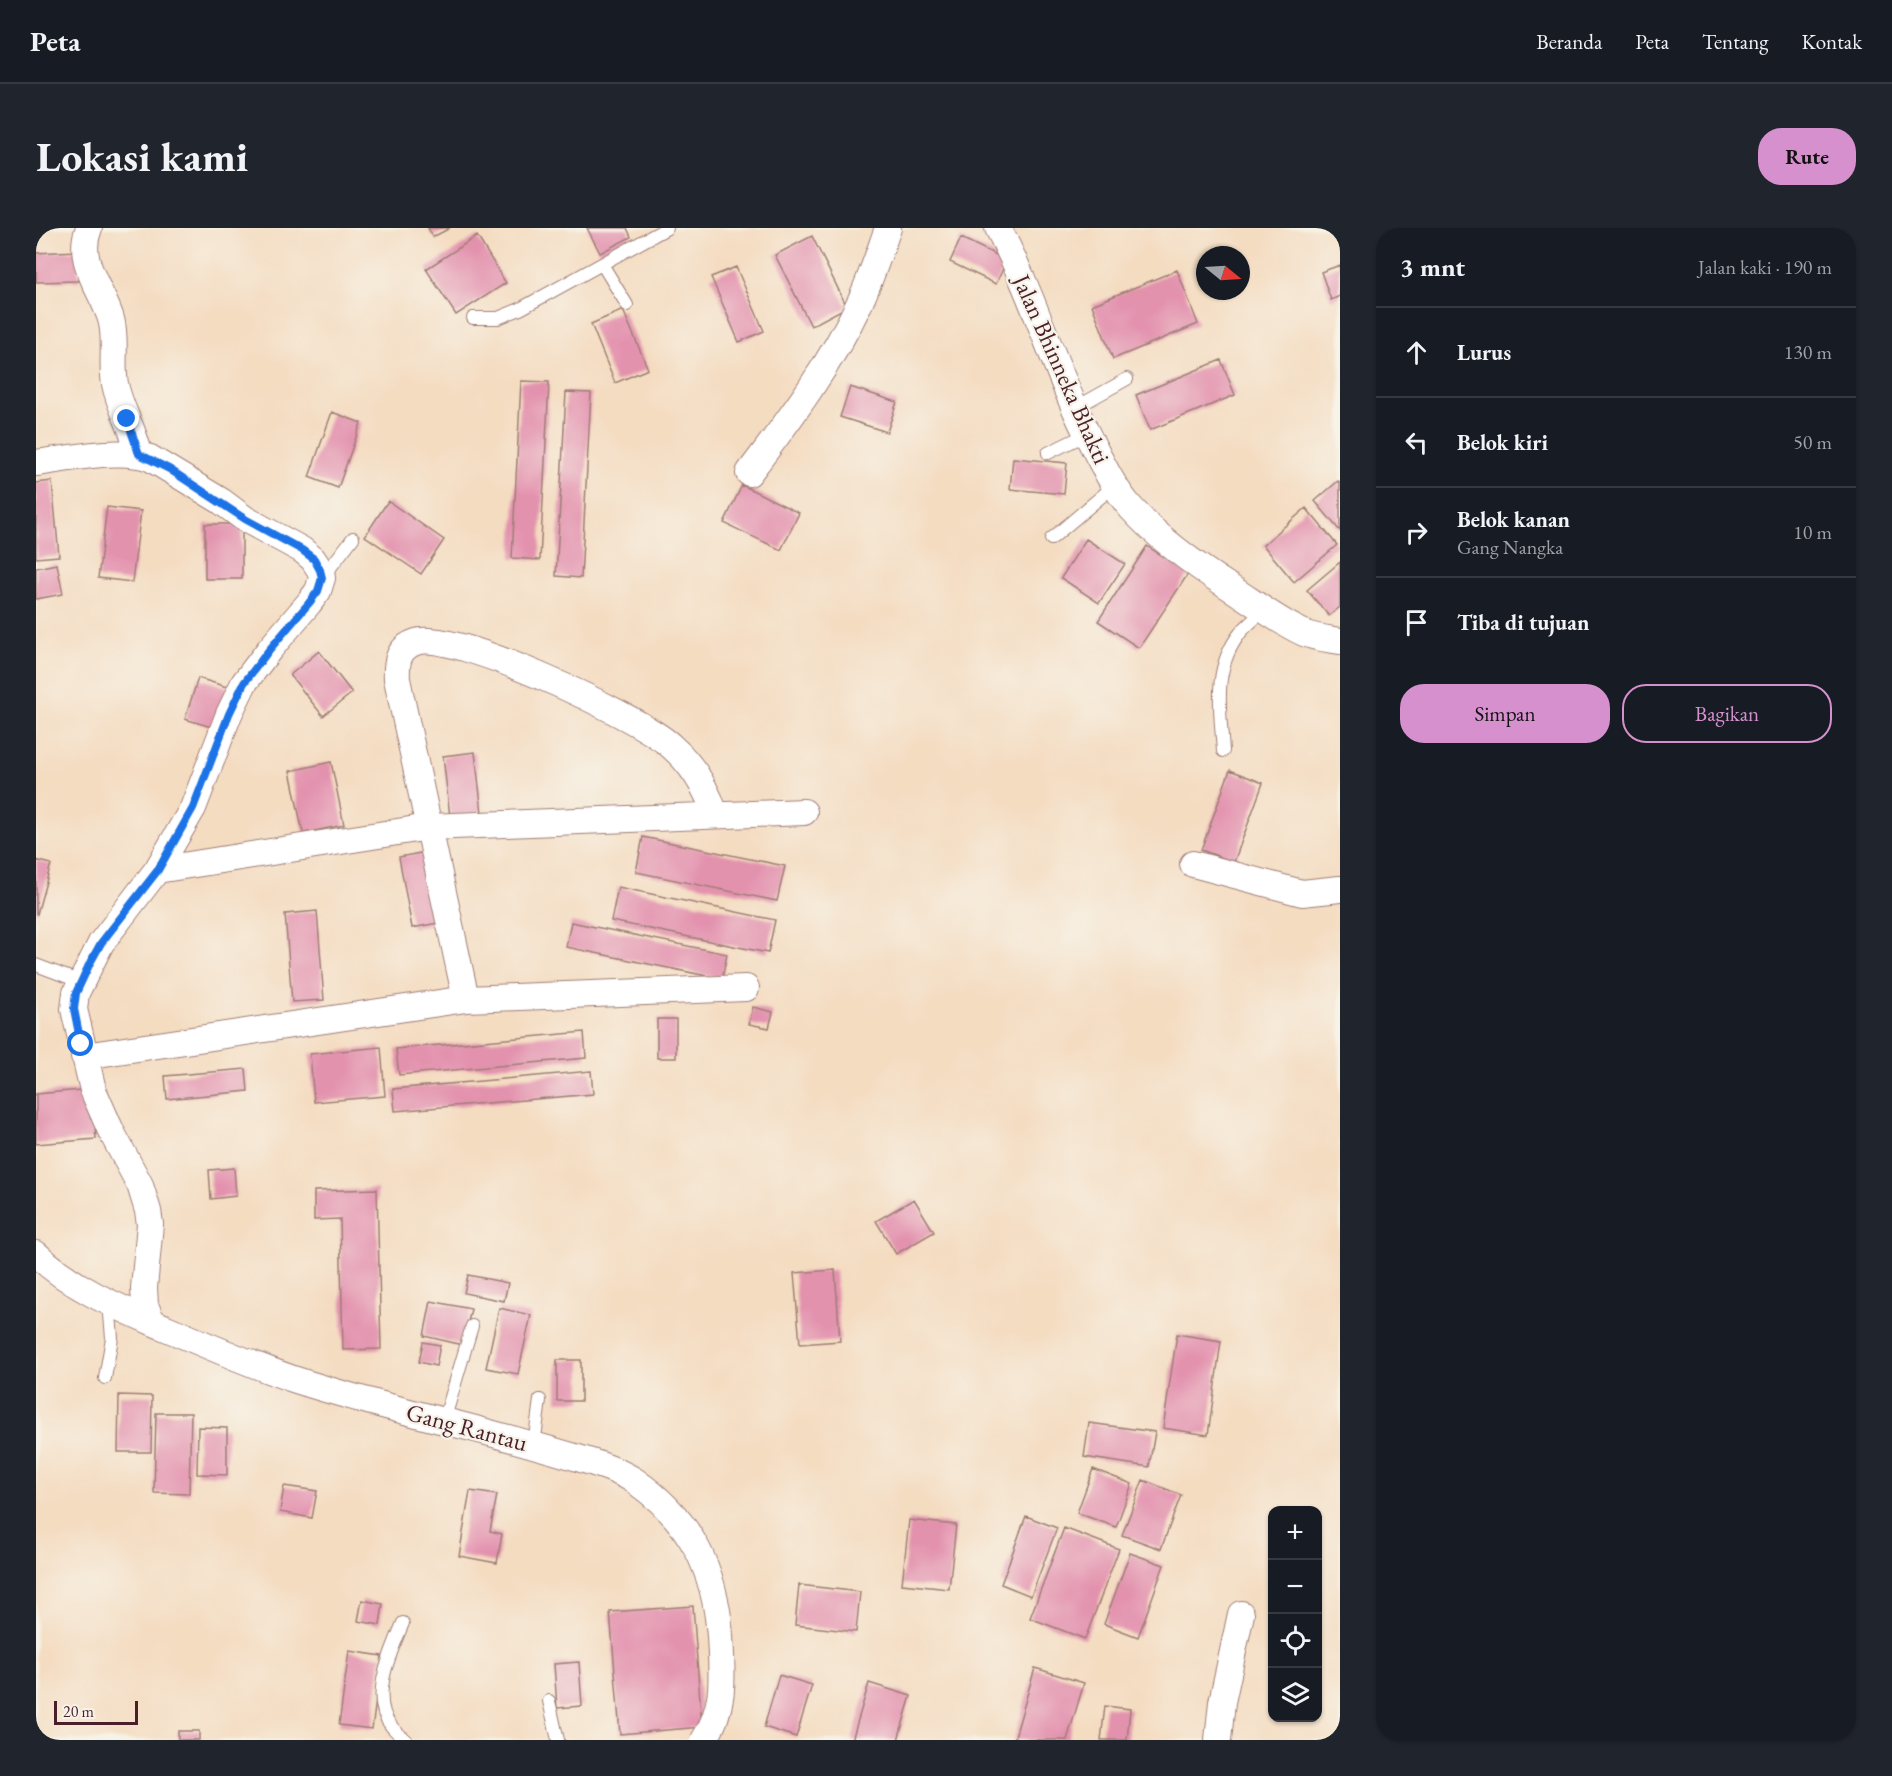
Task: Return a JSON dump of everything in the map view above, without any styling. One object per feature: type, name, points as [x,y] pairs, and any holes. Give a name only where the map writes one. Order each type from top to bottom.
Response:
[{"type":"street","points":[[89,228],[83,243],[85,257],[110,317],[113,330],[114,381],[139,454]]},
{"type":"street","points":[[748,473],[800,404],[825,366],[859,303],[888,228]]},
{"type":"street","name":"Jalan Bhinneka Bhakti","points":[[998,228],[1087,434],[1130,507],[1154,530],[1217,579],[1305,634],[1340,641]]},
{"type":"street","points":[[36,462],[122,453],[139,454],[169,469],[245,519],[302,550],[314,559],[322,578],[318,591],[244,683],[229,714],[193,808],[158,870],[101,943],[81,982],[74,1009],[93,1090],[140,1185],[148,1211],[150,1224],[144,1288],[145,1305],[152,1322]]},
{"type":"street","points":[[466,999],[397,679],[396,664],[399,654],[406,646],[418,641],[435,641],[469,649],[572,690],[630,718],[670,744],[688,762],[706,788],[715,814]]},
{"type":"street","points":[[158,870],[429,827],[804,812]]},
{"type":"street","points":[[1193,864],[1302,893],[1340,889]]},
{"type":"street","points":[[84,1056],[466,999],[746,988]]},
{"type":"street","name":"Gang Rantau","points":[[36,1254],[69,1281],[109,1303],[236,1358],[294,1379],[608,1467],[633,1480],[657,1498],[676,1520],[700,1553],[712,1582],[718,1610],[723,1688],[713,1727],[704,1740]]},
{"type":"street","points":[[1218,1740],[1222,1702],[1241,1614]]},
{"type":"lane","points":[[473,318],[498,318],[510,314],[667,228]]},
{"type":"lane","points":[[602,264],[627,305]]},
{"type":"lane","points":[[1075,408],[1127,379]]},
{"type":"lane","points":[[1048,453],[1087,434]]},
{"type":"lane","points":[[1051,540],[1115,485]]},
{"type":"lane","points":[[322,578],[353,538]]},
{"type":"lane","points":[[1223,751],[1219,694],[1224,658],[1241,632],[1265,609]]},
{"type":"lane","points":[[36,965],[81,982]]},
{"type":"lane","points":[[105,1378],[112,1338],[109,1303]]},
{"type":"lane","points":[[444,1421],[472,1326]]},
{"type":"lane","points":[[534,1445],[540,1400]]},
{"type":"lane","points":[[403,1623],[391,1651],[381,1702],[390,1726],[406,1740]]},
{"type":"lane","points":[[549,1701],[558,1740]]},
{"type":"building","points":[[428,228],[450,228],[433,237]]},
{"type":"building","points":[[587,228],[627,228],[631,237],[600,253]]},
{"type":"building","points":[[477,236],[506,283],[456,315],[426,269]]},
{"type":"building","points":[[812,236],[847,307],[811,326],[775,255]]},
{"type":"building","points":[[961,238],[1007,260],[996,284],[950,262]]},
{"type":"building","points":[[77,251],[79,281],[36,282],[36,253]]},
{"type":"building","points":[[1340,265],[1340,296],[1331,300],[1321,272]]},
{"type":"building","points":[[736,267],[764,331],[739,342],[711,277]]},
{"type":"building","points":[[1177,270],[1198,324],[1113,359],[1092,305]]},
{"type":"building","points":[[623,310],[648,369],[615,383],[591,324]]},
{"type":"building","points":[[1221,360],[1235,395],[1150,430],[1136,395]]},
{"type":"building","points":[[521,381],[549,382],[540,560],[512,558]]},
{"type":"building","points":[[850,387],[897,402],[887,432],[840,417]]},
{"type":"building","points":[[566,392],[591,393],[581,578],[556,576]]},
{"type":"building","points":[[332,412],[361,423],[338,488],[309,477]]},
{"type":"building","points":[[1013,458],[1067,463],[1064,494],[1010,489]]},
{"type":"building","points":[[52,481],[59,556],[36,558],[36,483]]},
{"type":"building","points":[[1338,481],[1340,483],[1340,531],[1315,501]]},
{"type":"building","points":[[742,485],[799,513],[781,550],[724,523]]},
{"type":"building","points":[[388,501],[444,540],[421,574],[365,536]]},
{"type":"building","points":[[107,507],[141,511],[132,582],[98,578]]},
{"type":"building","points":[[1306,508],[1337,545],[1294,582],[1263,545]]},
{"type":"building","points":[[205,524],[242,524],[242,579],[205,579]]},
{"type":"building","points":[[1086,539],[1125,564],[1099,603],[1061,578]]},
{"type":"building","points":[[1147,546],[1188,574],[1139,648],[1098,621]]},
{"type":"building","points":[[1340,562],[1340,607],[1329,616],[1307,590]]},
{"type":"building","points":[[57,564],[63,594],[36,599],[36,568]]},
{"type":"building","points":[[319,651],[352,693],[323,716],[290,675]]},
{"type":"building","points":[[198,678],[230,688],[218,729],[185,719]]},
{"type":"building","points":[[475,752],[482,813],[450,817],[443,756]]},
{"type":"building","points":[[331,762],[344,825],[303,833],[290,771]]},
{"type":"building","points":[[1230,770],[1263,783],[1234,862],[1201,850]]},
{"type":"building","points":[[643,837],[785,866],[777,901],[636,872]]},
{"type":"building","points":[[431,851],[443,922],[412,928],[399,857]]},
{"type":"building","points":[[36,860],[51,864],[37,914],[36,913]]},
{"type":"building","points":[[618,887],[775,920],[768,953],[611,921]]},
{"type":"building","points":[[317,911],[324,1000],[292,1002],[285,914]]},
{"type":"building","points":[[571,922],[727,954],[722,979],[566,947]]},
{"type":"building","points":[[753,1007],[773,1012],[769,1028],[749,1024]]},
{"type":"building","points":[[657,1019],[676,1019],[676,1058],[657,1058]]},
{"type":"building","points":[[584,1032],[586,1058],[399,1075],[396,1049]]},
{"type":"building","points":[[381,1047],[385,1096],[314,1102],[310,1054]]},
{"type":"building","points":[[246,1069],[248,1091],[167,1099],[165,1076]]},
{"type":"building","points":[[591,1071],[593,1094],[395,1111],[393,1089]]},
{"type":"building","points":[[92,1089],[96,1139],[36,1144],[36,1094]]},
{"type":"building","points":[[234,1168],[236,1196],[211,1199],[209,1170]]},
{"type":"building","points":[[377,1189],[381,1349],[343,1350],[340,1219],[314,1220],[314,1191]]},
{"type":"building","points":[[914,1199],[934,1232],[896,1254],[876,1221]]},
{"type":"building","points":[[835,1270],[840,1341],[800,1344],[794,1273]]},
{"type":"building","points":[[468,1275],[508,1283],[504,1301],[464,1293]]},
{"type":"building","points":[[431,1301],[471,1309],[463,1345],[424,1336]]},
{"type":"building","points":[[499,1308],[531,1315],[518,1374],[486,1368]]},
{"type":"building","points":[[1177,1334],[1221,1341],[1208,1435],[1163,1428]]},
{"type":"building","points":[[423,1342],[440,1345],[436,1366],[419,1362]]},
{"type":"building","points":[[557,1360],[581,1360],[581,1401],[557,1401]]},
{"type":"building","points":[[119,1395],[152,1396],[151,1452],[118,1452]]},
{"type":"building","points":[[156,1413],[191,1413],[189,1494],[154,1493]]},
{"type":"building","points":[[1089,1423],[1155,1432],[1149,1467],[1084,1457]]},
{"type":"building","points":[[198,1427],[227,1428],[227,1475],[197,1474]]},
{"type":"building","points":[[1093,1469],[1132,1484],[1116,1527],[1077,1513]]},
{"type":"building","points":[[1143,1480],[1181,1495],[1161,1549],[1122,1535]]},
{"type":"building","points":[[284,1486],[317,1491],[312,1518],[280,1512]]},
{"type":"building","points":[[470,1491],[497,1495],[490,1531],[502,1534],[497,1563],[459,1556]]},
{"type":"building","points":[[1026,1516],[1057,1528],[1031,1596],[1001,1584]]},
{"type":"building","points":[[909,1520],[956,1525],[949,1589],[902,1584]]},
{"type":"building","points":[[1064,1528],[1119,1549],[1085,1639],[1030,1618]]},
{"type":"building","points":[[1130,1553],[1164,1565],[1138,1637],[1104,1624]]},
{"type":"building","points":[[799,1585],[860,1592],[856,1632],[795,1625]]},
{"type":"building","points":[[362,1600],[383,1604],[380,1625],[358,1621]]},
{"type":"building","points":[[693,1606],[702,1727],[620,1734],[610,1612]]},
{"type":"building","points":[[349,1651],[382,1656],[372,1729],[339,1725]]},
{"type":"building","points":[[579,1662],[582,1706],[557,1708],[554,1664]]},
{"type":"building","points":[[1035,1668],[1084,1683],[1067,1740],[1014,1740]]},
{"type":"building","points":[[779,1675],[812,1685],[796,1737],[764,1727]]},
{"type":"building","points":[[869,1683],[911,1696],[898,1740],[852,1740]]},
{"type":"building","points":[[1105,1706],[1130,1709],[1127,1740],[1101,1740]]},
{"type":"building","points":[[178,1731],[199,1731],[199,1740],[178,1740]]},
{"type":"route","points":[[81,1044],[74,1009],[76,993],[90,963],[101,943],[158,870],[170,845],[193,808],[229,714],[244,683],[318,591],[322,578],[314,559],[302,550],[245,519],[221,501],[169,469],[139,454],[127,419]]}]
